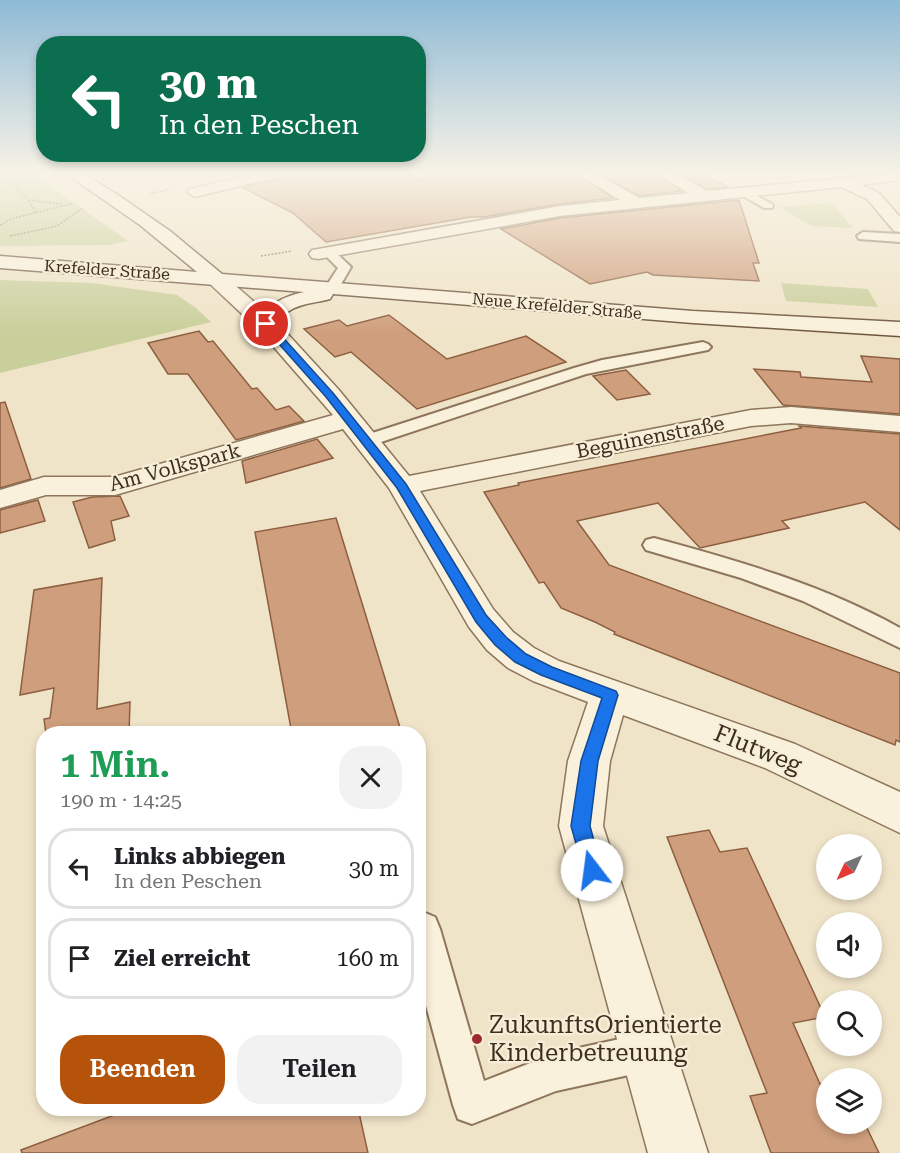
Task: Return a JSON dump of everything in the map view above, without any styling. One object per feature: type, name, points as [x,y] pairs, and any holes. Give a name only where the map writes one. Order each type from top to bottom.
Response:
[{"type":"street","name":"Flutweg","points":[[155,227],[266,324],[349,419],[402,486],[481,618],[500,641],[520,658],[546,671],[780,756],[858,791],[900,814]]},
{"type":"street","points":[[323,253],[471,227]]},
{"type":"street","name":"Krefelder Straße","points":[[0,262],[215,278]]},
{"type":"street","name":"Neue Krefelder Straße","points":[[215,278],[693,317],[900,329]]},
{"type":"street","points":[[266,324],[276,310],[293,301],[360,290]]},
{"type":"street","name":"Beguinenstraße","points":[[402,486],[751,418],[791,415],[900,424]]},
{"type":"street","name":"Am Volkspark","points":[[0,499],[44,486],[115,486],[349,419]]},
{"type":"street","points":[[610,695],[589,761],[581,826],[646,1052],[678,1153]]},
{"type":"lane","points":[[863,236],[900,238]]},
{"type":"lane","points":[[323,253],[345,267],[332,288]]},
{"type":"lane","points":[[366,441],[580,371],[703,347]]},
{"type":"lane","points":[[654,545],[722,564],[813,596],[885,629],[900,639]]},
{"type":"lane","points":[[426,940],[472,1105],[556,1072],[646,1052]]},
{"type":"path","points":[[257,256],[306,250],[323,253]]},
{"type":"green space","points":[[0,227],[108,227],[128,241],[109,245],[0,246]]},
{"type":"green space","points":[[0,280],[92,283],[177,295],[211,322],[0,373]]},
{"type":"green space","points":[[781,283],[868,289],[878,307],[786,301]]},
{"type":"building","points":[[309,227],[414,227],[326,242]]},
{"type":"building","points":[[513,227],[748,227],[759,263],[753,263],[759,281],[653,275],[647,272],[590,284],[501,229]]},
{"type":"building","points":[[389,315],[447,359],[526,336],[566,362],[417,409],[351,352],[335,357],[304,329],[339,320],[347,326]]},
{"type":"building","points":[[199,331],[208,342],[213,341],[252,389],[257,388],[276,410],[289,406],[304,421],[236,440],[188,374],[168,374],[148,343]]},
{"type":"building","points":[[861,356],[900,359],[900,414],[783,405],[754,369],[800,372],[801,377],[872,382]]},
{"type":"building","points":[[626,370],[650,394],[617,400],[593,376]]},
{"type":"building","points":[[5,402],[31,479],[0,488],[0,403]]},
{"type":"building","points":[[799,426],[900,434],[900,530],[865,502],[782,521],[789,528],[700,548],[658,503],[577,521],[609,565],[900,673],[900,742],[896,740],[895,745],[614,634],[615,632],[595,622],[561,608],[544,582],[539,583],[484,492],[519,485],[518,483],[801,428]]},
{"type":"building","points":[[317,439],[333,458],[246,483],[242,461]]},
{"type":"building","points":[[120,496],[129,516],[111,521],[115,540],[89,548],[73,502],[92,497]]},
{"type":"building","points":[[38,500],[45,521],[0,533],[0,510]]},
{"type":"building","points":[[336,518],[400,726],[291,726],[255,532]]},
{"type":"building","points":[[102,578],[97,709],[130,702],[129,726],[45,726],[44,719],[50,718],[54,688],[20,695],[34,590]]},
{"type":"building","points":[[709,830],[720,852],[747,848],[816,998],[816,1019],[793,1023],[816,1075],[816,1134],[870,1134],[879,1153],[771,1153],[750,1096],[767,1093],[667,837]]},
{"type":"building","points":[[112,1116],[360,1116],[368,1153],[22,1153],[21,1150]]},
{"type":"place","name":"ZukunftsOrientierte Kinderbetreuung","points":[[477,1039]]},
{"type":"route","points":[[266,324],[330,395],[402,486],[481,618],[500,641],[520,658],[546,671],[610,695],[589,761],[581,826],[592,870]]}]
